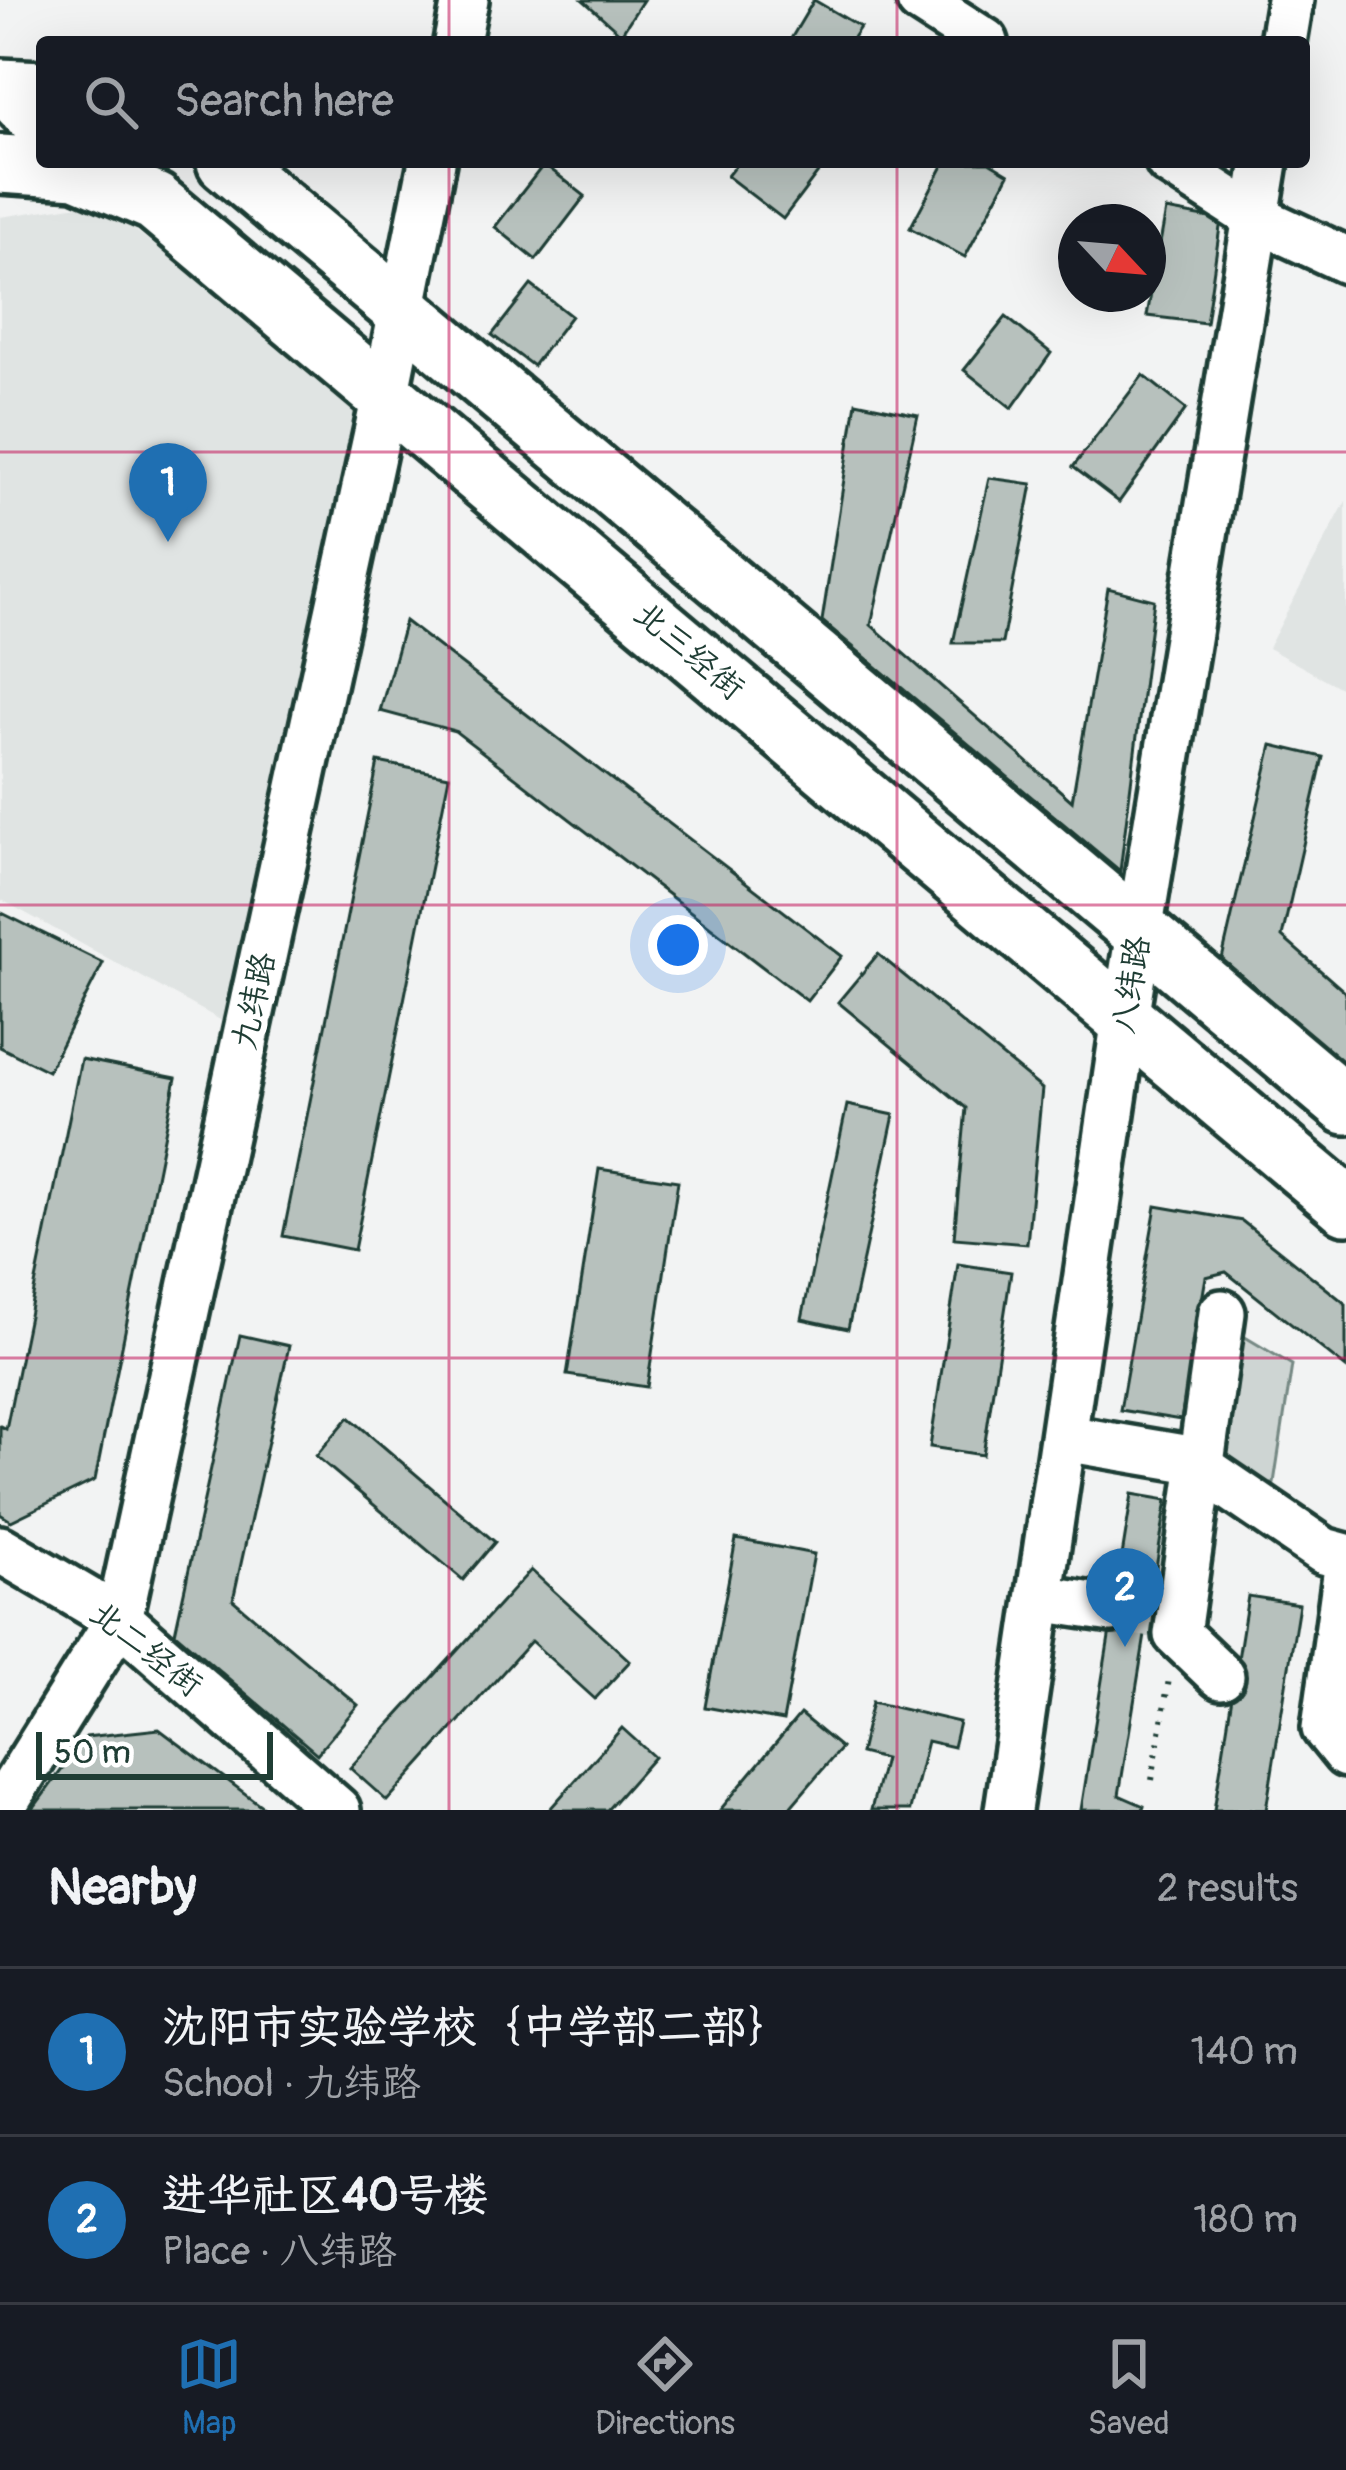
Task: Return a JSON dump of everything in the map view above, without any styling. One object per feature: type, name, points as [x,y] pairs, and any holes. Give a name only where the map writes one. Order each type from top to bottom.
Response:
[{"type":"main road","points":[[0,88],[36,90]]},
{"type":"main road","name":"北三经街","points":[[0,164],[36,158]]},
{"type":"main road","name":"北三经街","points":[[90,168],[155,202],[1346,1204]]},
{"type":"main road","points":[[233,168],[1346,1105]]},
{"type":"street","points":[[458,36],[465,0]]},
{"type":"street","points":[[920,0],[976,36]]},
{"type":"street","points":[[1284,36],[1290,0]]},
{"type":"street","points":[[0,88],[36,126]]},
{"type":"street","name":"九纬路","points":[[0,1810],[119,1619],[431,168]]},
{"type":"street","points":[[1178,168],[1256,218],[1346,260]]},
{"type":"street","name":"八纬路","points":[[1008,1810],[1125,1018],[1263,168]]},
{"type":"street","points":[[1155,1619],[1200,1466],[1222,1312]]},
{"type":"street","points":[[1065,1438],[1190,1459],[1324,1551],[1346,1557]]},
{"type":"street","name":"北二经街","points":[[0,1549],[119,1619],[337,1810]]},
{"type":"street","points":[[1346,1575],[1325,1728],[1346,1754]]},
{"type":"street","points":[[1040,1598],[1155,1619],[1221,1676]]},
{"type":"path","points":[[1153,1780],[1155,1619]]},
{"type":"shaded area","points":[[99,202],[364,409],[307,675],[224,1022],[0,899],[0,217]]},
{"type":"shaded area","points":[[1346,501],[1346,691],[1268,648]]},
{"type":"shaded area","points":[[1230,1328],[1292,1365],[1272,1496],[1211,1461]]},
{"type":"building","points":[[583,0],[643,0],[621,34]]},
{"type":"building","points":[[814,0],[860,27],[854,36],[793,36]]},
{"type":"building","points":[[541,168],[549,168],[585,196],[536,260],[495,227]]},
{"type":"building","points":[[733,168],[821,168],[783,219],[727,176]]},
{"type":"building","points":[[942,168],[999,168],[1009,174],[965,257],[910,228]]},
{"type":"building","points":[[1166,210],[1221,220],[1206,323],[1147,316],[1148,312],[1166,312]]},
{"type":"building","points":[[531,285],[571,316],[533,366],[492,335]]},
{"type":"building","points":[[1006,317],[1051,353],[1012,408],[964,370]]},
{"type":"building","points":[[1143,375],[1186,409],[1119,502],[1073,467]]},
{"type":"building","points":[[856,402],[918,415],[871,625],[1072,801],[1108,588],[1154,600],[1120,871],[822,621]]},
{"type":"building","points":[[989,478],[1032,484],[1002,643],[953,643]]},
{"type":"building","points":[[405,621],[842,956],[807,1001],[455,731],[380,711]]},
{"type":"building","points":[[1272,745],[1323,757],[1282,937],[1346,993],[1346,1066],[1222,959]]},
{"type":"building","points":[[378,762],[449,776],[354,1250],[283,1236]]},
{"type":"building","points":[[0,912],[103,963],[48,1071],[0,1047]]},
{"type":"building","points":[[878,954],[1042,1089],[1027,1244],[954,1238],[966,1108],[838,1002]]},
{"type":"building","points":[[81,1059],[176,1078],[95,1480],[11,1521],[0,1514],[0,1426],[6,1429]]},
{"type":"building","points":[[847,1105],[894,1115],[848,1329],[802,1319]]},
{"type":"building","points":[[599,1169],[678,1181],[647,1387],[567,1375]]},
{"type":"building","points":[[1156,1206],[1242,1221],[1346,1304],[1346,1368],[1226,1272],[1206,1277],[1181,1420],[1120,1410]]},
{"type":"building","points":[[958,1264],[1011,1272],[983,1455],[930,1447]]},
{"type":"building","points":[[240,1335],[289,1346],[233,1600],[358,1705],[317,1754],[175,1633]]},
{"type":"building","points":[[349,1417],[495,1542],[463,1580],[316,1456]]},
{"type":"building","points":[[1132,1494],[1167,1500],[1119,1795],[1144,1806],[1143,1810],[1081,1810]]},
{"type":"building","points":[[736,1539],[814,1554],[783,1721],[705,1707]]},
{"type":"building","points":[[531,1570],[630,1661],[595,1699],[531,1641],[387,1801],[350,1768]]},
{"type":"building","points":[[1248,1596],[1299,1604],[1266,1810],[1214,1810]]},
{"type":"building","points":[[872,1702],[959,1722],[953,1747],[927,1741],[910,1810],[871,1810],[884,1759],[860,1753]]},
{"type":"building","points":[[800,1714],[841,1748],[788,1810],[720,1810]]},
{"type":"building","points":[[622,1728],[654,1757],[607,1810],[549,1810]]},
{"type":"building","points":[[159,1729],[267,1810],[32,1810],[86,1737]]},
{"type":"tunnel","points":[[1112,1609],[1153,1615]]},
{"type":"place","name":"沈阳市实验学校｛中学部二部｝","points":[[168,542]]},
{"type":"place","name":"进华社区40号楼","points":[[1125,1647]]}]
